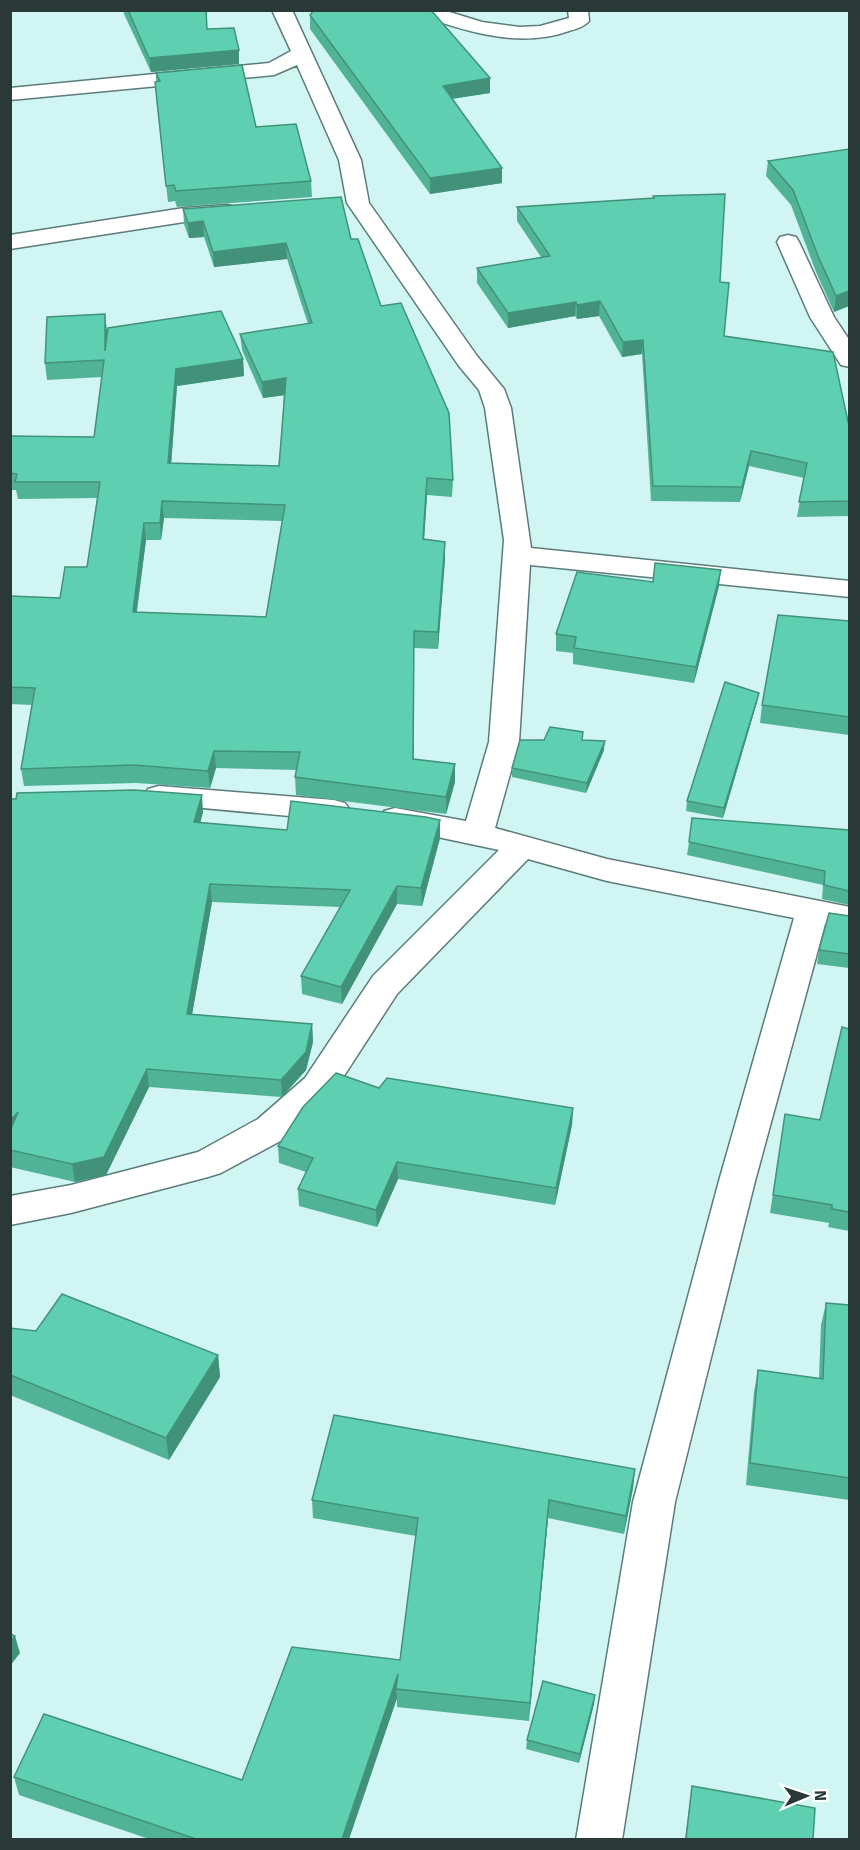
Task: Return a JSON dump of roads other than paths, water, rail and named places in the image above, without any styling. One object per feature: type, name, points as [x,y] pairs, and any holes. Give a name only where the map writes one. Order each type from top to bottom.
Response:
[{"type":"street","points":[[282,10],[350,160],[348,203],[491,389],[498,408],[518,540],[504,742],[478,834]]},
{"type":"street","points":[[423,10],[490,30],[539,34],[559,30],[579,21],[578,10]]},
{"type":"street","points":[[10,94],[274,69],[301,54]]},
{"type":"street","points":[[10,242],[184,215],[251,210]]},
{"type":"street","points":[[788,242],[822,317],[849,360]]},
{"type":"street","points":[[517,555],[849,589]]},
{"type":"street","points":[[124,795],[334,810],[426,822],[607,870],[849,918]]},
{"type":"street","points":[[10,1211],[71,1199],[208,1163],[271,1129],[318,1087],[385,985],[522,846]]},
{"type":"street","points":[[599,1839],[654,1502],[740,1170],[812,911]]}]
